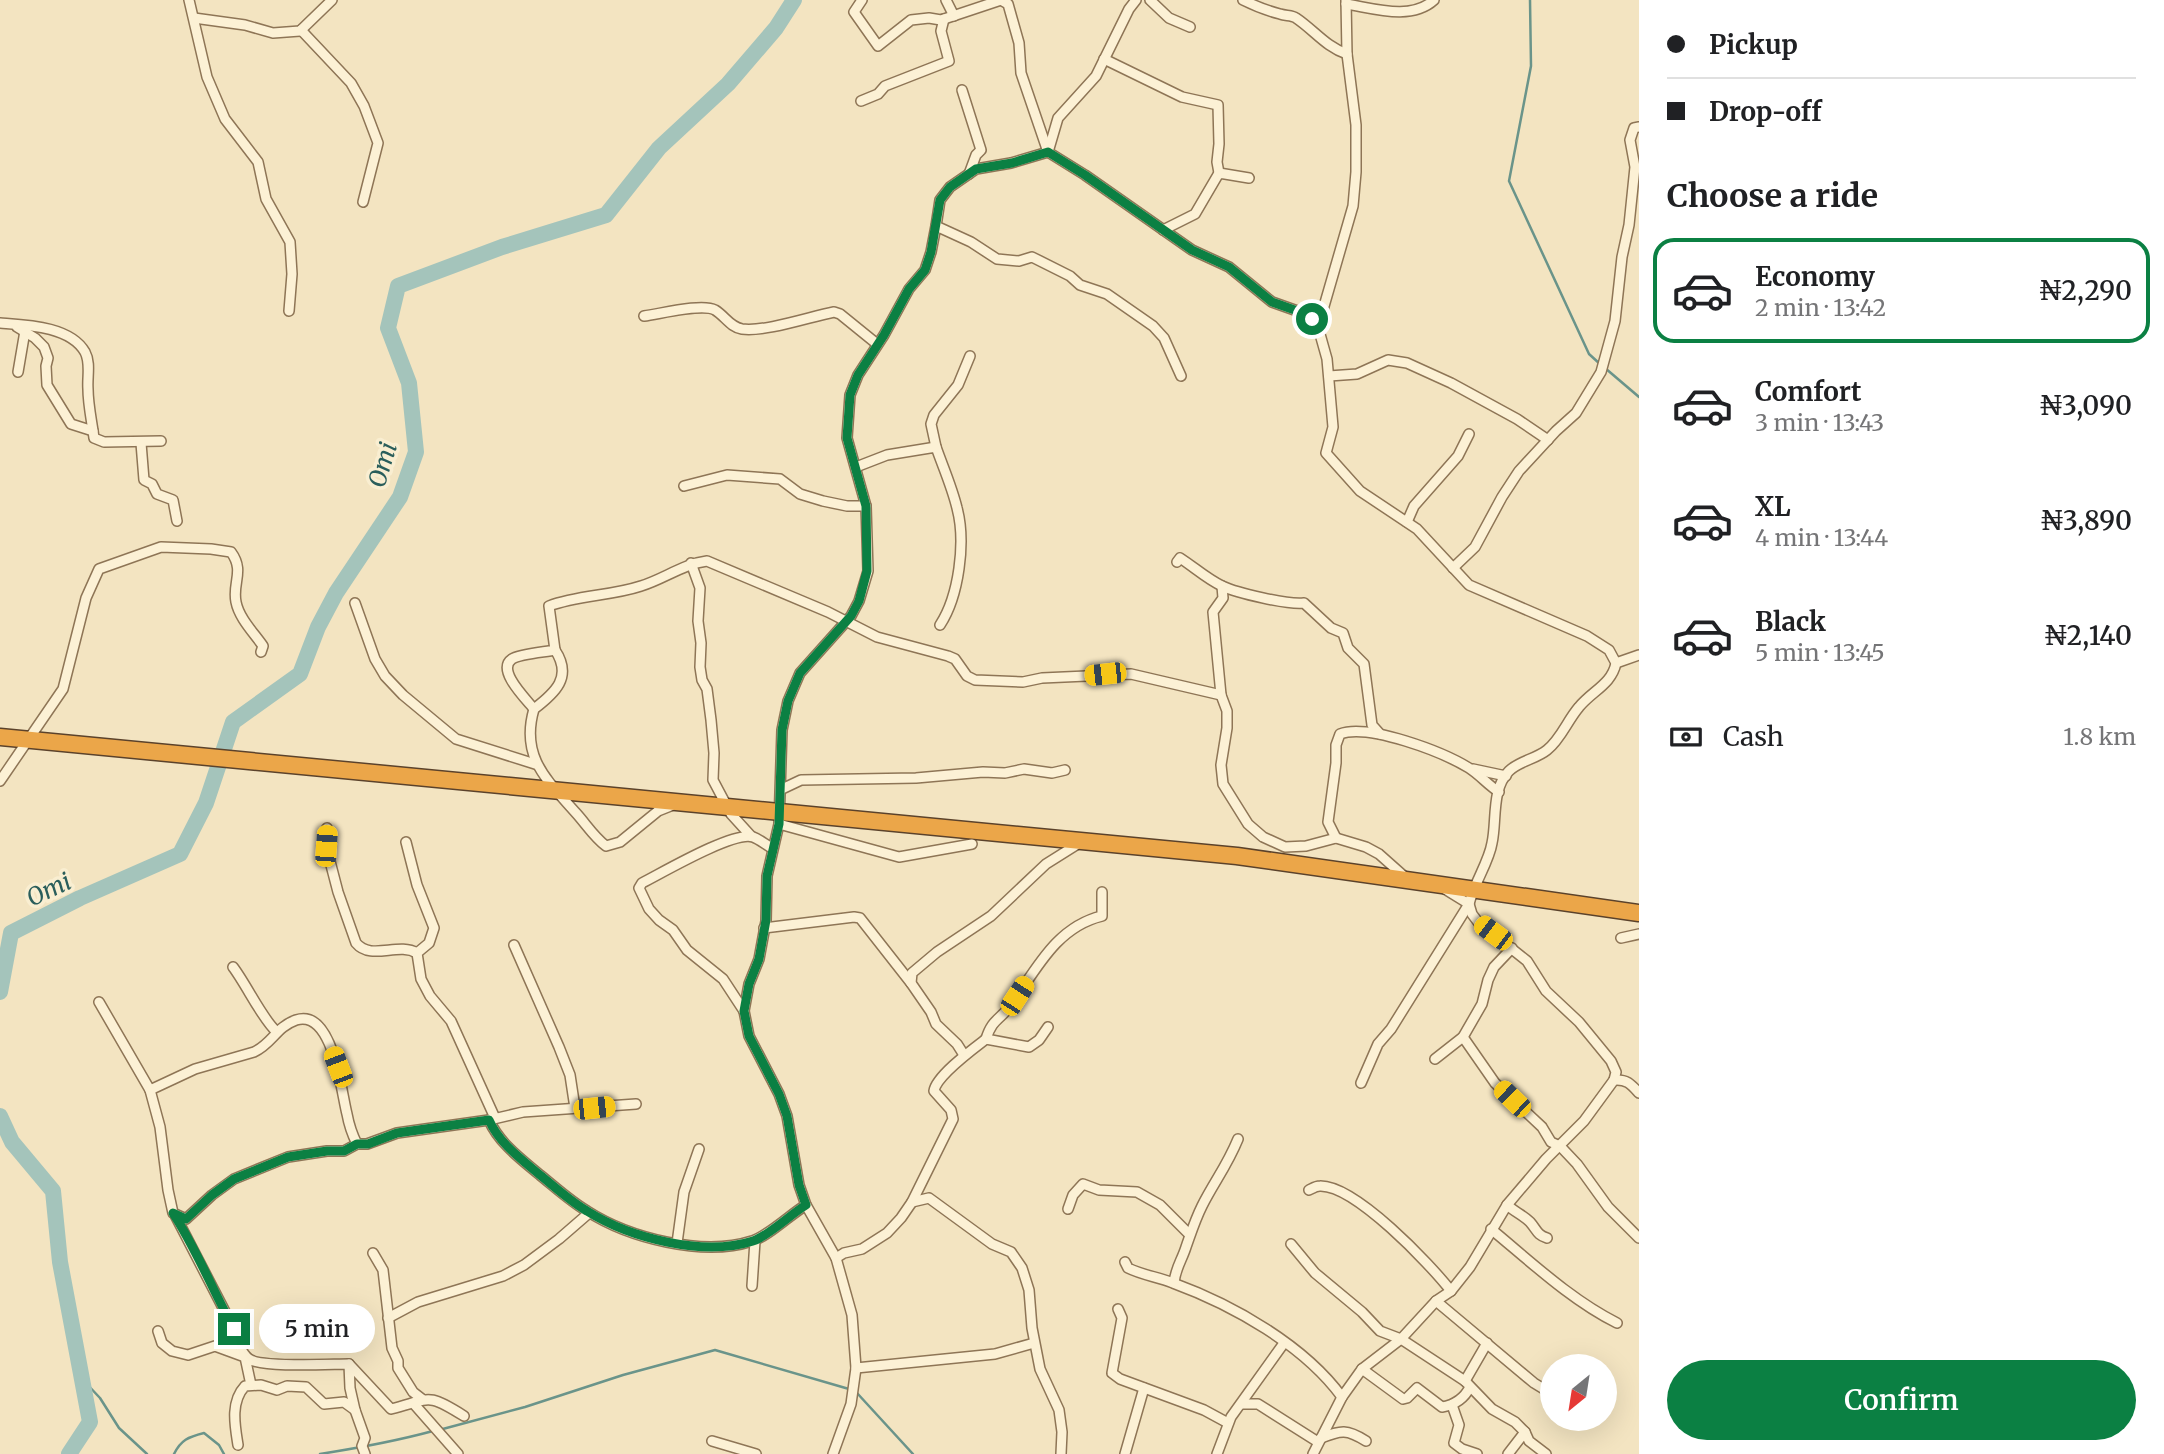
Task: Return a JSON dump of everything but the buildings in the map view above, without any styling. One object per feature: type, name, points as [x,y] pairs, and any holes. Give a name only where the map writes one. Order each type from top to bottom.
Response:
[{"type":"highway","points":[[0,737],[1237,856],[1639,913]]},
{"type":"street","points":[[190,0],[207,77],[226,119],[258,162],[266,199],[290,242],[292,274],[289,311]]},
{"type":"street","points":[[194,18],[245,25],[273,33],[301,30],[332,0]]},
{"type":"street","points":[[862,0],[854,12],[878,46],[911,20],[949,18],[1001,0],[1007,2],[1019,43],[1021,73],[1048,152],[1192,250],[1229,267],[1272,302],[1303,313],[1318,327],[1327,359],[1333,427],[1326,453],[1360,491],[1417,529],[1469,585],[1587,636],[1609,650],[1616,663],[1614,673],[1608,681],[1579,706],[1555,743],[1544,752],[1510,769],[1499,792],[1492,845],[1473,886],[1469,904],[1391,1029],[1378,1044],[1361,1083]]},
{"type":"street","points":[[861,101],[878,94],[885,86],[949,61],[941,31],[949,18],[946,0]]},
{"type":"street","points":[[1048,152],[1058,118],[1096,76],[1136,0]]},
{"type":"street","points":[[1150,0],[1168,18],[1190,27]]},
{"type":"street","points":[[1243,0],[1272,10],[1276,14],[1295,17],[1318,38],[1337,51],[1347,54]]},
{"type":"street","points":[[1318,327],[1353,206],[1356,172],[1356,125],[1347,54],[1346,2],[1390,11],[1418,11],[1434,0]]},
{"type":"street","points":[[301,30],[351,83],[364,106],[378,143],[363,202]]},
{"type":"street","points":[[1104,60],[1182,97],[1218,105],[1219,173],[1195,214],[1163,230]]},
{"type":"street","points":[[962,90],[981,150],[976,155],[969,173]]},
{"type":"street","points":[[1453,568],[1475,548],[1502,497],[1520,471],[1576,413],[1601,372],[1615,321],[1622,257],[1629,225],[1635,167],[1630,140],[1634,128],[1639,127]]},
{"type":"street","points":[[834,1454],[851,1404],[856,1368],[852,1315],[836,1258],[806,1205],[799,1185],[787,1116],[779,1094],[749,1036],[744,1011],[749,984],[759,959],[767,876],[779,824],[782,730],[788,701],[800,673],[851,616],[859,601],[867,571],[866,506],[847,438],[850,395],[858,375],[909,289],[925,270],[940,200],[950,187],[976,169],[1012,163],[1048,152]]},
{"type":"street","points":[[1219,173],[1249,178]]},
{"type":"street","points":[[936,226],[971,242],[997,259],[1019,261],[1032,257],[1070,276],[1080,285],[1107,294],[1153,326],[1164,338],[1181,376]]},
{"type":"street","points":[[644,316],[705,308],[715,310],[731,324],[742,329],[771,327],[834,312],[877,344]]},
{"type":"street","points":[[0,323],[38,327],[69,336],[85,351],[89,366],[88,391],[94,438],[104,442],[161,441]]},
{"type":"street","points":[[13,324],[44,347],[48,358],[47,385],[71,424],[93,431]]},
{"type":"street","points":[[18,372],[25,331]]},
{"type":"street","points":[[940,625],[950,610],[961,541],[958,511],[931,424],[934,415],[958,385],[970,356]]},
{"type":"street","points":[[1329,376],[1357,374],[1388,360],[1406,363],[1451,383],[1517,419],[1548,440]]},
{"type":"street","points":[[1408,522],[1414,506],[1458,456],[1469,434]]},
{"type":"street","points":[[141,443],[144,480],[152,484],[157,494],[173,500],[177,521]]},
{"type":"street","points":[[856,467],[887,455],[936,447]]},
{"type":"street","points":[[684,486],[727,475],[780,480],[800,494],[823,501],[847,506],[866,506]]},
{"type":"street","points":[[0,781],[63,689],[86,598],[99,569],[162,547],[231,552],[238,561],[239,570],[235,600],[240,614],[263,646],[261,652]]},
{"type":"street","points":[[1177,562],[1180,558],[1222,586],[1294,604],[1304,603],[1332,628],[1343,632],[1348,648],[1364,664],[1372,725],[1380,734]]},
{"type":"street","points":[[731,814],[706,802],[674,805],[659,811],[620,842],[606,846],[546,780],[536,764],[530,727],[534,709],[548,698],[560,683],[564,672],[561,658],[555,650],[549,606],[562,601],[642,586],[691,563],[707,561],[828,612],[877,637],[955,659],[967,676],[975,680],[1023,682],[1042,678],[1130,674],[1221,695]]},
{"type":"street","points":[[691,563],[701,588],[698,621],[701,633],[699,667],[707,689],[712,720],[713,780],[731,814],[751,836],[772,848]]},
{"type":"street","points":[[1222,586],[1223,598],[1213,612],[1221,695],[1227,711],[1221,765],[1223,784],[1248,824],[1263,837],[1285,847],[1306,846],[1336,838],[1366,847],[1379,854],[1404,878],[1436,884],[1469,904],[1478,922],[1527,961],[1546,991],[1579,1022],[1611,1061],[1618,1077],[1639,1093]]},
{"type":"street","points":[[355,603],[375,659],[403,695],[456,739],[536,764]]},
{"type":"street","points":[[534,709],[510,678],[508,664],[514,657],[555,650]]},
{"type":"street","points":[[1616,663],[1639,655]]},
{"type":"street","points":[[1336,838],[1328,822],[1336,745],[1340,734],[1348,731],[1380,734],[1415,745],[1471,769],[1506,776]]},
{"type":"street","points":[[782,789],[801,780],[916,778],[983,772],[1005,773],[1024,769],[1052,773],[1065,770]]},
{"type":"street","points":[[1471,769],[1499,792]]},
{"type":"street","points":[[779,824],[899,857],[972,844]]},
{"type":"street","points":[[327,828],[326,846],[338,892],[342,897],[356,943],[362,950],[369,952],[408,948],[417,953]]},
{"type":"street","points":[[911,984],[912,974],[923,963],[991,916],[1046,864],[1094,834]]},
{"type":"street","points":[[744,1011],[723,979],[687,950],[673,930],[649,909],[639,888],[642,883],[696,855],[751,836]]},
{"type":"street","points":[[406,842],[417,885],[434,928],[429,943],[417,953]]},
{"type":"street","points":[[836,1258],[844,1253],[862,1249],[887,1233],[901,1218],[912,1202],[953,1119],[951,1110],[934,1091],[934,1085],[942,1074],[986,1039],[990,1025],[1009,1008],[1056,942],[1089,919],[1102,916],[1102,892]]},
{"type":"street","points":[[764,928],[860,918],[911,984],[931,1012],[936,1024],[957,1044],[964,1055]]},
{"type":"street","points":[[1621,938],[1639,934]]},
{"type":"street","points":[[514,945],[548,1018],[566,1066],[575,1108]]},
{"type":"street","points":[[1435,1059],[1463,1037],[1478,1012],[1494,967],[1512,948]]},
{"type":"street","points":[[417,953],[421,979],[430,996],[451,1021],[492,1119],[495,1133],[525,1162],[589,1213],[633,1234],[677,1243],[721,1247],[755,1241],[806,1205]]},
{"type":"street","points":[[233,967],[269,1025],[276,1031]]},
{"type":"street","points":[[99,1002],[150,1090],[160,1127],[173,1213],[185,1230],[234,1329],[239,1346],[248,1358],[251,1385]]},
{"type":"street","points":[[150,1090],[195,1069],[264,1048],[276,1031],[298,1019],[310,1019],[319,1025],[338,1067],[347,1114],[357,1144]]},
{"type":"street","points":[[986,1039],[1029,1047],[1039,1040],[1048,1027]]},
{"type":"street","points":[[1463,1037],[1495,1083],[1542,1127],[1551,1142],[1560,1146],[1577,1164],[1608,1207],[1639,1238]]},
{"type":"street","points":[[1317,1447],[1342,1397],[1362,1369],[1401,1339],[1436,1301],[1451,1291],[1470,1267],[1507,1205],[1546,1159],[1584,1121],[1618,1077]]},
{"type":"street","points":[[173,1213],[186,1219],[234,1179],[288,1157],[344,1151],[357,1144],[368,1144],[407,1131],[523,1112],[636,1104]]},
{"type":"street","points":[[1174,1283],[1174,1274],[1187,1246],[1189,1234],[1203,1204],[1228,1163],[1238,1139]]},
{"type":"street","points":[[677,1243],[684,1192],[699,1149]]},
{"type":"street","points":[[1068,1209],[1073,1195],[1083,1184],[1099,1190],[1137,1192],[1160,1205],[1189,1234]]},
{"type":"street","points":[[1309,1190],[1320,1186],[1354,1199],[1417,1254],[1451,1291]]},
{"type":"street","points":[[912,1202],[929,1198],[992,1244],[1012,1252],[1017,1259],[1029,1290],[1034,1343],[1044,1380],[1059,1410],[1061,1454]]},
{"type":"street","points":[[1507,1205],[1517,1214],[1524,1216],[1541,1236],[1547,1238]]},
{"type":"street","points":[[388,1318],[418,1302],[503,1276],[524,1265],[589,1213]]},
{"type":"street","points":[[1491,1229],[1539,1269],[1617,1323]]},
{"type":"street","points":[[752,1286],[755,1241]]},
{"type":"street","points":[[1291,1244],[1315,1273],[1362,1312],[1380,1331],[1401,1339],[1468,1384],[1492,1409],[1515,1422],[1525,1432],[1529,1441],[1546,1454]]},
{"type":"street","points":[[373,1253],[383,1270],[392,1348],[398,1368],[418,1401],[458,1454]]},
{"type":"street","points":[[1125,1262],[1128,1268],[1142,1275],[1147,1274],[1174,1283],[1233,1311],[1308,1359],[1342,1397]]},
{"type":"street","points":[[1436,1301],[1540,1387]]},
{"type":"street","points":[[1118,1309],[1122,1318],[1112,1373],[1120,1379],[1204,1410],[1228,1423]]},
{"type":"street","points":[[158,1331],[162,1343],[172,1351],[188,1356],[215,1346],[267,1363],[349,1364],[391,1409],[418,1401],[439,1401],[464,1416]]},
{"type":"street","points":[[856,1368],[995,1354],[1034,1343]]},
{"type":"street","points":[[1217,1454],[1228,1423],[1284,1343]]},
{"type":"street","points":[[1362,1369],[1403,1399],[1417,1388],[1442,1407],[1452,1405],[1466,1395],[1468,1384],[1487,1343]]},
{"type":"street","points":[[349,1364],[350,1388],[365,1438],[362,1446],[365,1454]]},
{"type":"street","points":[[238,1445],[235,1411],[242,1389],[251,1385],[277,1390],[288,1385],[306,1387],[324,1404],[344,1402],[355,1410]]},
{"type":"street","points":[[1125,1454],[1144,1388]]},
{"type":"street","points":[[1242,1404],[1258,1404],[1317,1447]]},
{"type":"street","points":[[1452,1405],[1459,1425],[1454,1443],[1477,1454]]},
{"type":"street","points":[[1317,1447],[1338,1431],[1352,1432],[1366,1441]]},
{"type":"street","points":[[1508,1454],[1525,1432]]},
{"type":"street","points":[[712,1441],[756,1454]]},
{"type":"waterway","name":"Omi","points":[[0,992],[11,933],[80,898],[180,854],[206,803],[233,722],[300,674],[318,627],[336,593],[400,497],[416,452],[409,383],[388,328],[398,286],[502,247],[606,215],[659,148],[728,84],[776,28],[794,0]]},
{"type":"waterway","points":[[1530,0],[1531,66],[1509,181],[1589,354],[1600,364]]},
{"type":"waterway","points":[[1605,368],[1639,397]]},
{"type":"waterway","name":"Omi","points":[[0,1116],[12,1142],[53,1191],[60,1262],[90,1422],[69,1454]]},
{"type":"waterway","points":[[439,1430],[715,1350],[849,1389]]},
{"type":"waterway","points":[[84,1381],[100,1398],[119,1428],[147,1454]]},
{"type":"waterway","points":[[857,1393],[913,1454]]},
{"type":"waterway","points":[[320,1454],[433,1431]]},
{"type":"waterway","points":[[174,1454],[186,1440],[204,1433],[219,1445],[224,1454]]},
{"type":"route","points":[[234,1329],[185,1230],[173,1213],[186,1219],[234,1179],[288,1157],[344,1151],[357,1144],[368,1144],[397,1133],[489,1120],[495,1133],[525,1162],[589,1213],[633,1234],[677,1243],[721,1247],[755,1241],[806,1205],[799,1185],[787,1116],[779,1094],[749,1036],[744,1011],[749,984],[759,959],[766,920],[767,876],[779,824],[782,730],[788,701],[800,673],[851,616],[859,601],[867,571],[868,532],[862,488],[847,438],[850,395],[858,375],[909,289],[925,270],[940,200],[950,187],[976,169],[1012,163],[1048,152],[1192,250],[1229,267],[1272,302],[1312,319]]}]
